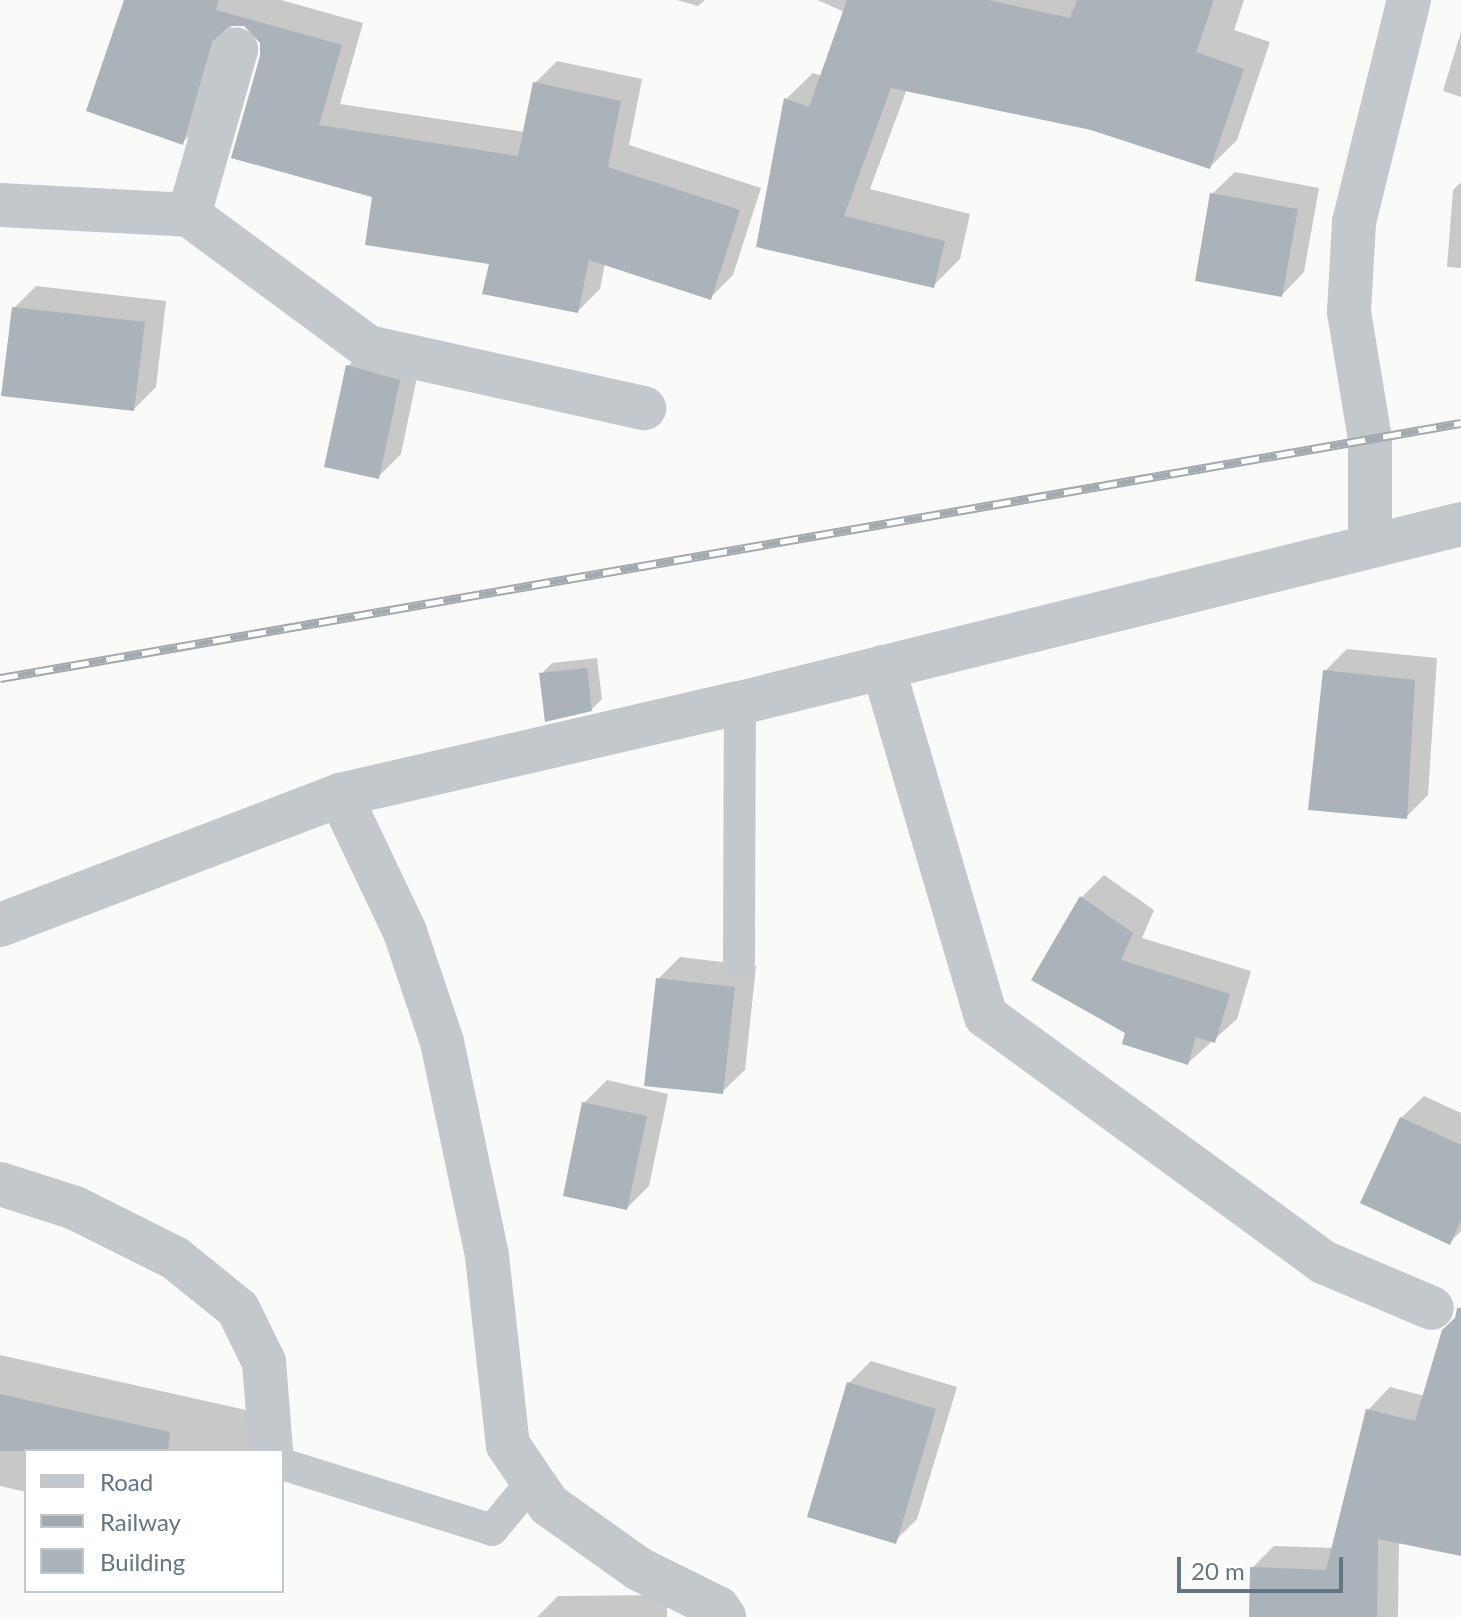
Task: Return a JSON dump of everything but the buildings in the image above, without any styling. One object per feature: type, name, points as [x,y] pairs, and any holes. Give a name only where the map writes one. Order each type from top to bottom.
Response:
[{"type":"street","points":[[1370,543],[1370,439],[1349,312],[1354,222],[1409,0]]},
{"type":"street","points":[[189,215],[236,50]]},
{"type":"street","points":[[0,205],[189,215],[368,347],[644,408]]},
{"type":"street","points":[[0,925],[340,795],[740,703],[1370,543],[1461,524]]},
{"type":"street","points":[[883,667],[986,1016],[1323,1262],[1432,1308]]},
{"type":"street","points":[[340,795],[405,932],[442,1042],[487,1256],[508,1445],[549,1505],[639,1569],[721,1612],[760,1617]]},
{"type":"street","points":[[0,1184],[75,1208],[175,1258],[238,1309],[264,1362],[271,1449]]},
{"type":"lane","points":[[739,962],[740,703]]},
{"type":"lane","points":[[284,1465],[492,1530],[532,1482]]},
{"type":"railway","points":[[0,678],[1461,423]]}]
